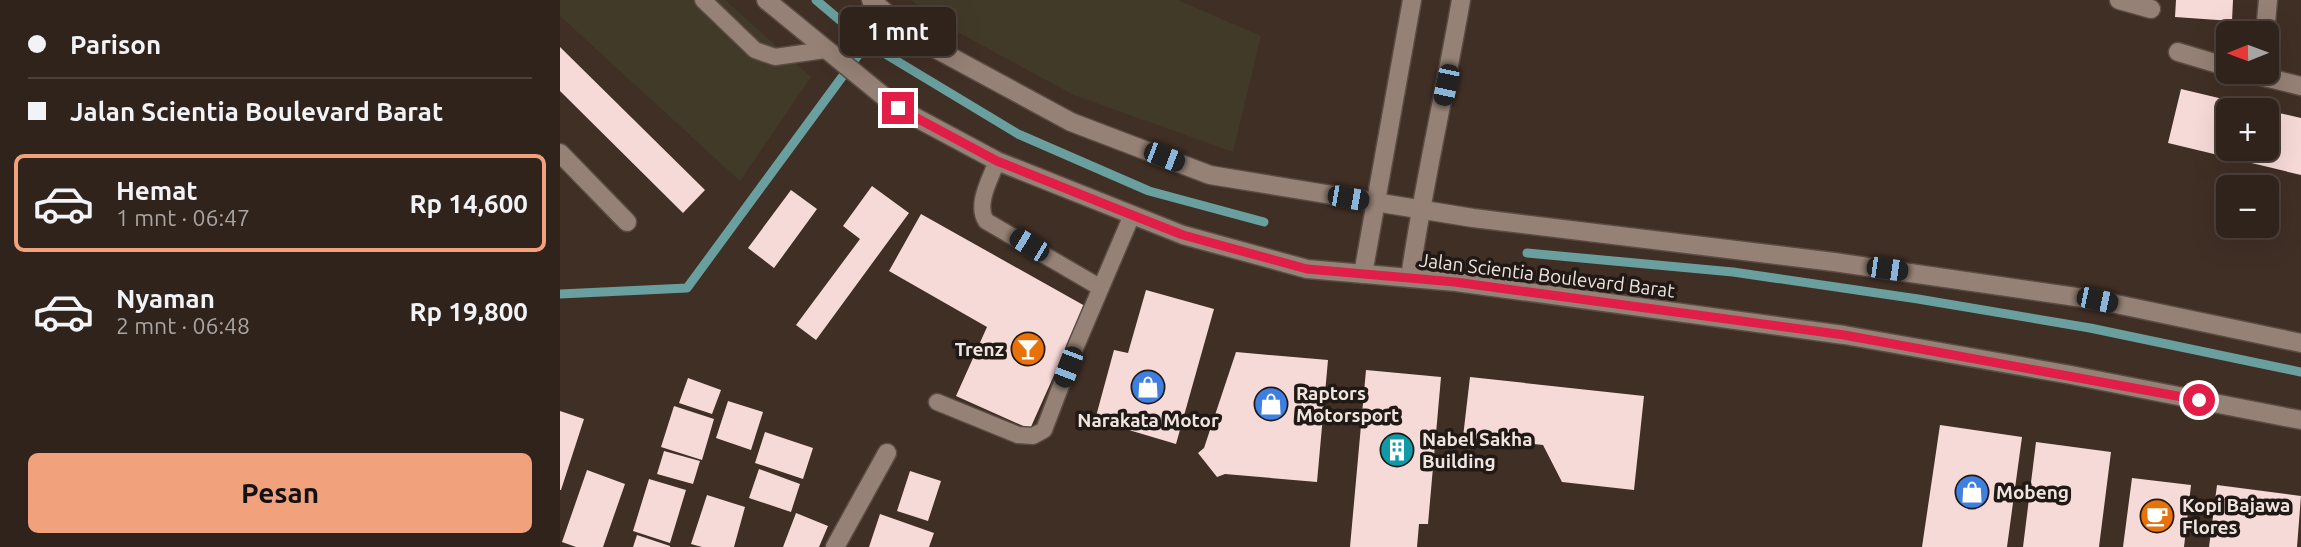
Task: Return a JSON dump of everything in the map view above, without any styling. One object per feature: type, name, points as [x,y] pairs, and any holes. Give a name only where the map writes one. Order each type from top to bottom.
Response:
[{"type":"street","name":"Jalan Scientia Boulevard Barat","points":[[766,0],[898,108],[997,161],[1183,235],[1307,269],[1455,282],[1844,335],[2071,375],[2301,420]]},
{"type":"street","points":[[871,0],[914,37],[1071,122],[1210,175],[1419,211],[1835,262],[2097,300],[2301,343]]},
{"type":"street","points":[[1363,274],[1412,0]]},
{"type":"street","points":[[1410,278],[1419,211],[1461,0]]},
{"type":"street","points":[[2119,0],[2151,9]]},
{"type":"street","points":[[2266,21],[2268,0]]},
{"type":"street","points":[[2178,52],[2216,63]]},
{"type":"street","points":[[2279,79],[2301,86]]},
{"type":"street","points":[[560,153],[627,222]]},
{"type":"street","points":[[835,547],[887,453]]},
{"type":"lane","points":[[703,0],[755,50],[775,57],[829,53]]},
{"type":"lane","points":[[997,161],[983,200],[983,217],[986,221],[1101,288]]},
{"type":"lane","points":[[937,402],[1018,435],[1032,436],[1044,430],[1132,215]]},
{"type":"shaded area","points":[[560,0],[725,0],[811,77],[740,181],[560,16]]},
{"type":"shaded area","points":[[911,0],[1178,0],[1261,36],[1233,152],[1074,95],[939,22]]},
{"type":"building","points":[[2176,0],[2233,0],[2232,21],[2175,17]]},
{"type":"building","points":[[560,47],[705,190],[683,213],[560,91]]},
{"type":"building","points":[[2181,89],[2219,98],[2216,98],[2216,155],[2168,143]]},
{"type":"building","points":[[2279,113],[2301,118],[2301,175],[2243,161],[2279,161]]},
{"type":"building","points":[[872,186],[909,213],[816,340],[796,325],[860,239],[843,226]]},
{"type":"building","points":[[791,190],[817,209],[774,268],[748,248]]},
{"type":"building","points":[[921,214],[1085,306],[1030,429],[956,396],[987,327],[889,271]]},
{"type":"building","name":"Narakata Motor","points":[[1146,290],[1214,309],[1176,444],[1095,420],[1114,350],[1128,353]]},
{"type":"building","name":"Raptors Motorsport","points":[[1236,352],[1328,360],[1317,482],[1225,474],[1217,477],[1198,453],[1204,448]]},
{"type":"building","name":"Nabel Sakha Building","points":[[1366,370],[1441,377],[1428,524],[1419,524],[1417,547],[1350,547]]},
{"type":"building","points":[[1470,377],[1644,396],[1634,490],[1562,482],[1543,445],[1463,437]]},
{"type":"building","points":[[688,378],[721,390],[712,414],[679,403]]},
{"type":"building","points":[[728,401],[763,412],[751,450],[716,438]]},
{"type":"building","points":[[674,406],[714,419],[702,460],[661,447]]},
{"type":"building","points":[[560,411],[584,419],[561,490],[560,490]]},
{"type":"building","name":"Mobeng","points":[[1940,425],[2022,437],[2007,547],[1922,547]]},
{"type":"building","points":[[765,432],[813,448],[803,479],[755,463]]},
{"type":"building","points":[[2036,442],[2111,452],[2099,547],[2023,547]]},
{"type":"building","points":[[664,451],[700,461],[693,484],[657,474]]},
{"type":"building","points":[[759,469],[800,484],[791,512],[749,498]]},
{"type":"building","points":[[587,470],[625,484],[603,547],[576,547],[562,542]]},
{"type":"building","points":[[910,471],[941,481],[928,521],[897,511]]},
{"type":"building","name":"Kopi Bajawa Flores","points":[[2132,478],[2191,485],[2184,547],[2123,547]]},
{"type":"building","points":[[649,479],[686,490],[670,543],[633,531]]},
{"type":"building","points":[[2217,485],[2301,496],[2297,547],[2209,547]]},
{"type":"building","points":[[707,495],[745,507],[734,547],[702,547],[691,544]]},
{"type":"building","points":[[796,513],[828,526],[819,547],[783,547]]},
{"type":"building","points":[[880,514],[934,533],[929,547],[869,547]]},
{"type":"building","points":[[637,535],[670,546],[670,547],[633,547]]},
{"type":"waterway","points":[[816,0],[867,43],[1018,134],[1149,191],[1264,222]]},
{"type":"waterway","points":[[560,294],[687,288],[867,43]]},
{"type":"waterway","points":[[1527,253],[1733,272],[1918,299],[2090,328],[2301,372]]},
{"type":"place","name":"Trenz","points":[[1028,349]]},
{"type":"place","name":"Narakata Motor","points":[[1148,387]]},
{"type":"place","name":"Raptors Motorsport","points":[[1271,404]]},
{"type":"place","name":"Nabel Sakha Building","points":[[1397,450]]},
{"type":"place","name":"Mobeng","points":[[1972,492]]},
{"type":"place","name":"Kopi Bajawa Flores","points":[[2157,516]]},
{"type":"route","points":[[898,108],[997,161],[1132,215],[1183,235],[1307,269],[1455,282],[1844,335],[2199,400]]}]
